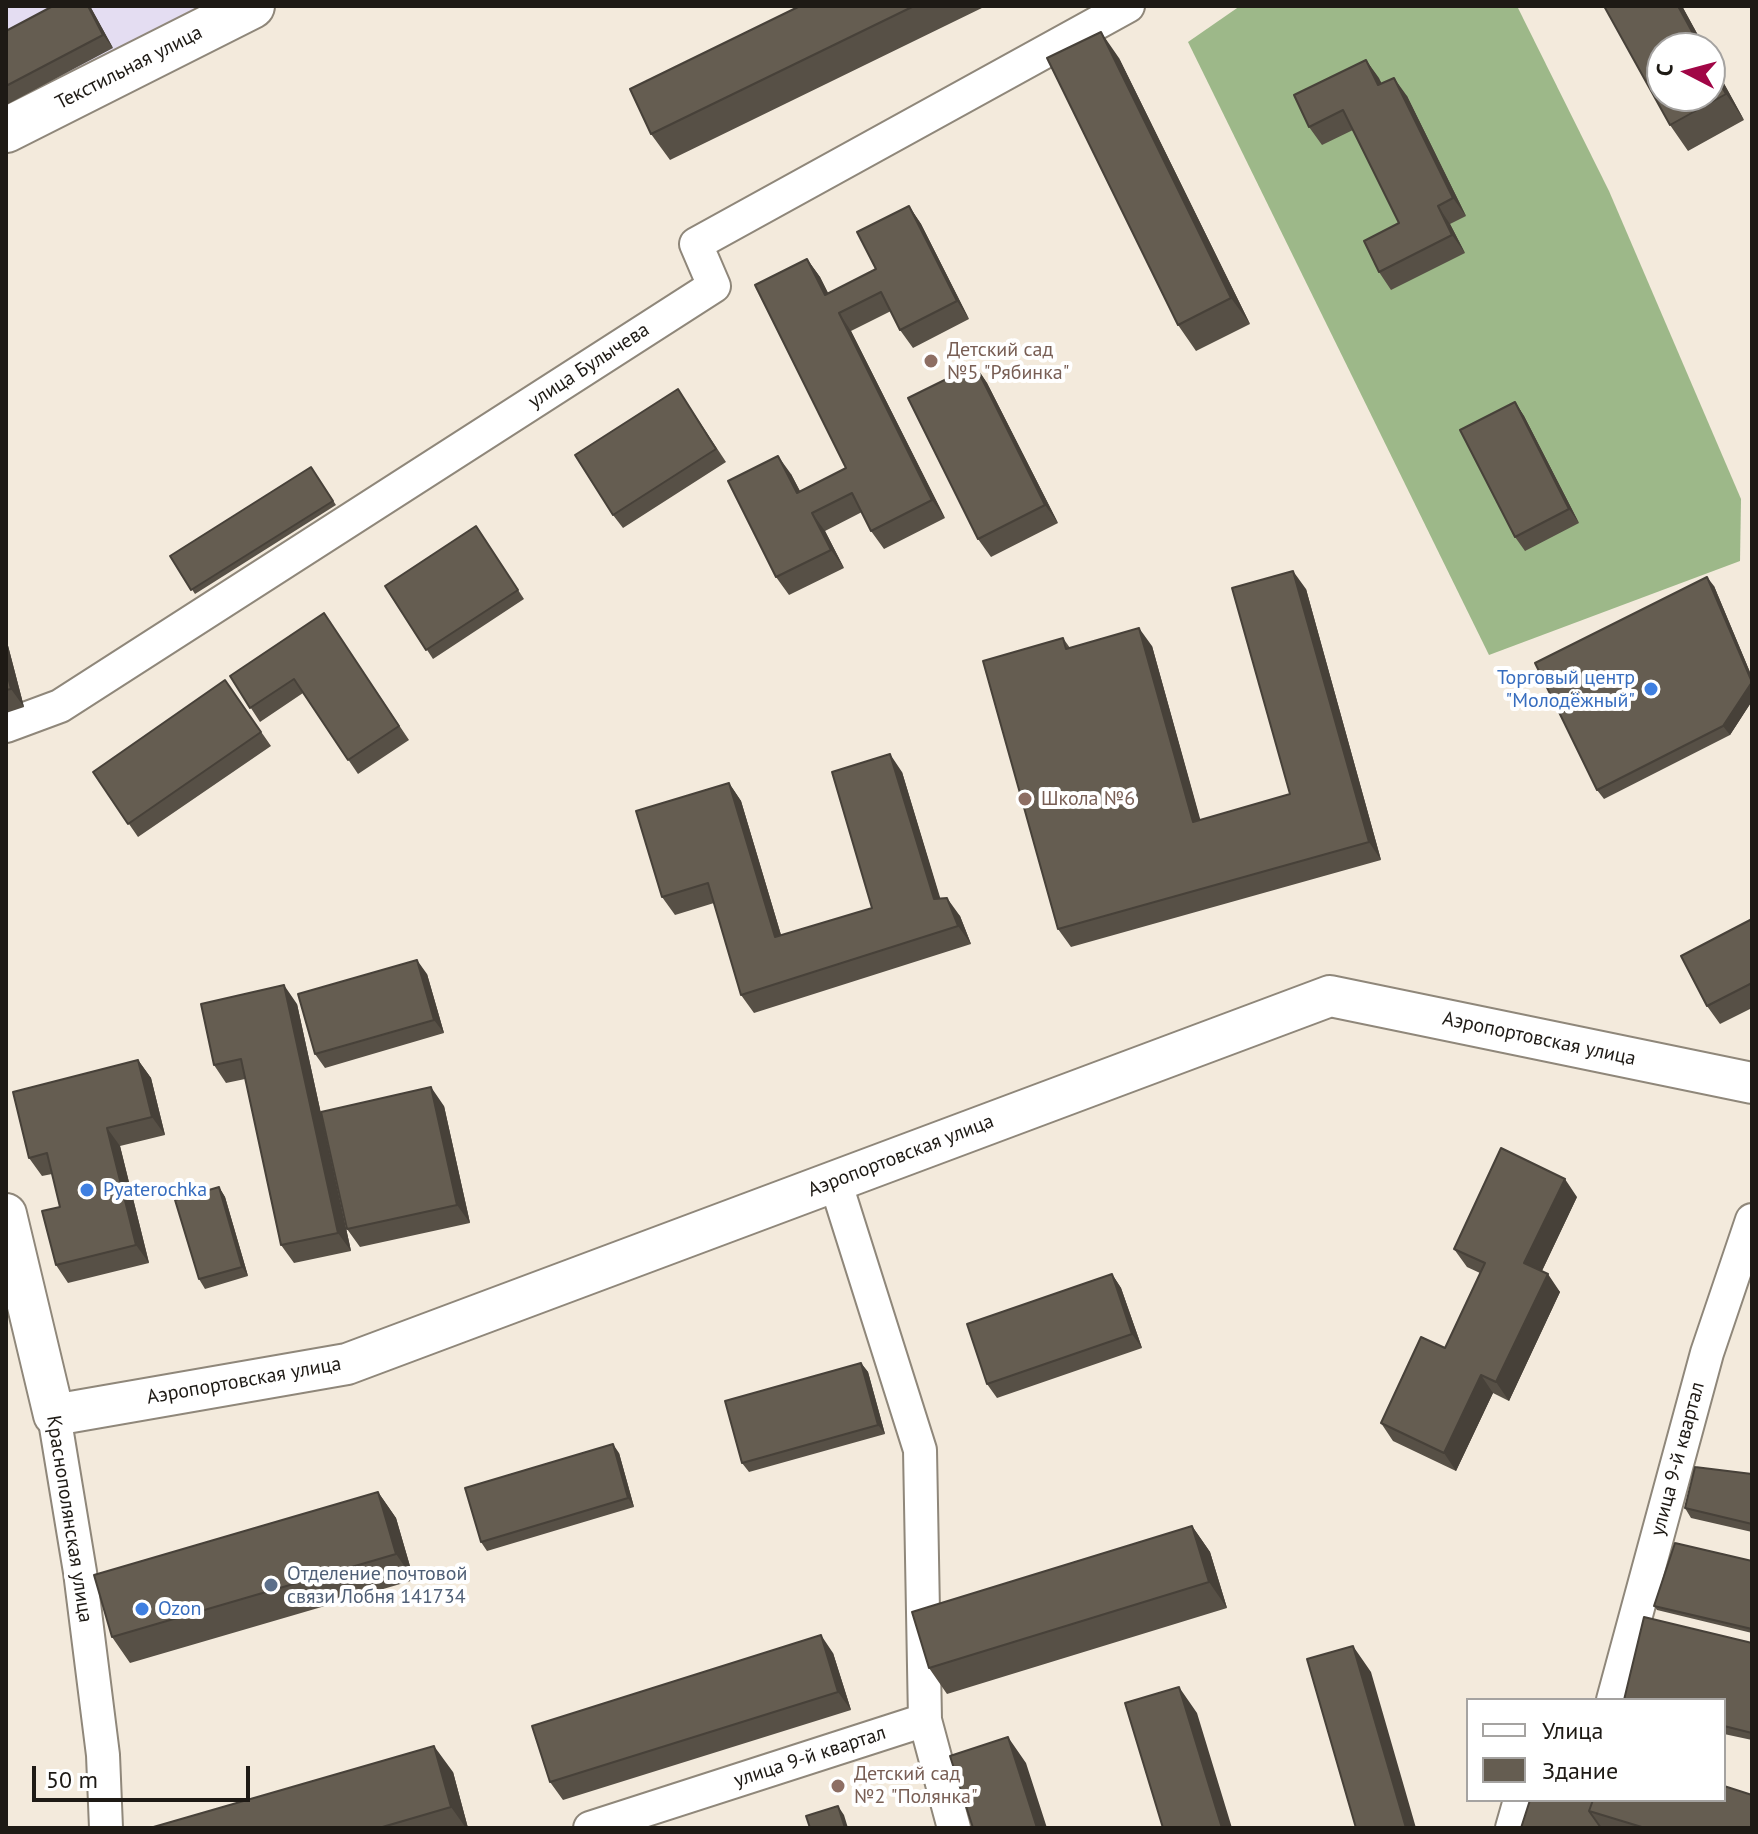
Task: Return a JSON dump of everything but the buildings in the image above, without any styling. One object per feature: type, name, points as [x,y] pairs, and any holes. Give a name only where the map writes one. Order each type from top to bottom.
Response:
[{"type":"main road","name":"Текстильная улица","points":[[6,130],[252,6]]},
{"type":"street","name":"улица Булычева","points":[[6,726],[60,706],[714,286],[696,244],[1128,6]]},
{"type":"street","name":"Аэропортовская улица","points":[[54,1415],[347,1364],[1330,996],[1752,1083]]},
{"type":"street","points":[[835,1181],[920,1450],[925,1720],[954,1828]]},
{"type":"street","name":"Краснополянская улица","points":[[6,1214],[54,1415],[80,1572],[99,1724],[106,1828]]},
{"type":"street","name":"улица 9-й квартал","points":[[1614,1698],[1707,1353],[1752,1220]]},
{"type":"street","name":"улица 9-й квартал","points":[[590,1828],[925,1720]]},
{"type":"street","points":[[1512,1828],[1519,1802]]},
{"type":"shaded area","points":[[6,6],[218,6],[6,114]]},
{"type":"green space","points":[[1240,6],[1517,6],[1609,191],[1741,499],[1740,561],[1489,655],[1188,42]]},
{"type":"place","name":"Детский сад №5 \"Рябинка\"","points":[[931,361]]},
{"type":"place","name":"Торговый центр \"Молодёжный\"","points":[[1651,689]]},
{"type":"place","name":"Школа №6","points":[[1025,799]]},
{"type":"place","name":"Pyaterochka","points":[[87,1190]]},
{"type":"place","name":"Отделение почтовой связи Лобня 141734","points":[[271,1585]]},
{"type":"place","name":"Ozon","points":[[142,1609]]},
{"type":"place","name":"Детский сад №2 \"Полянка\"","points":[[838,1786]]}]
